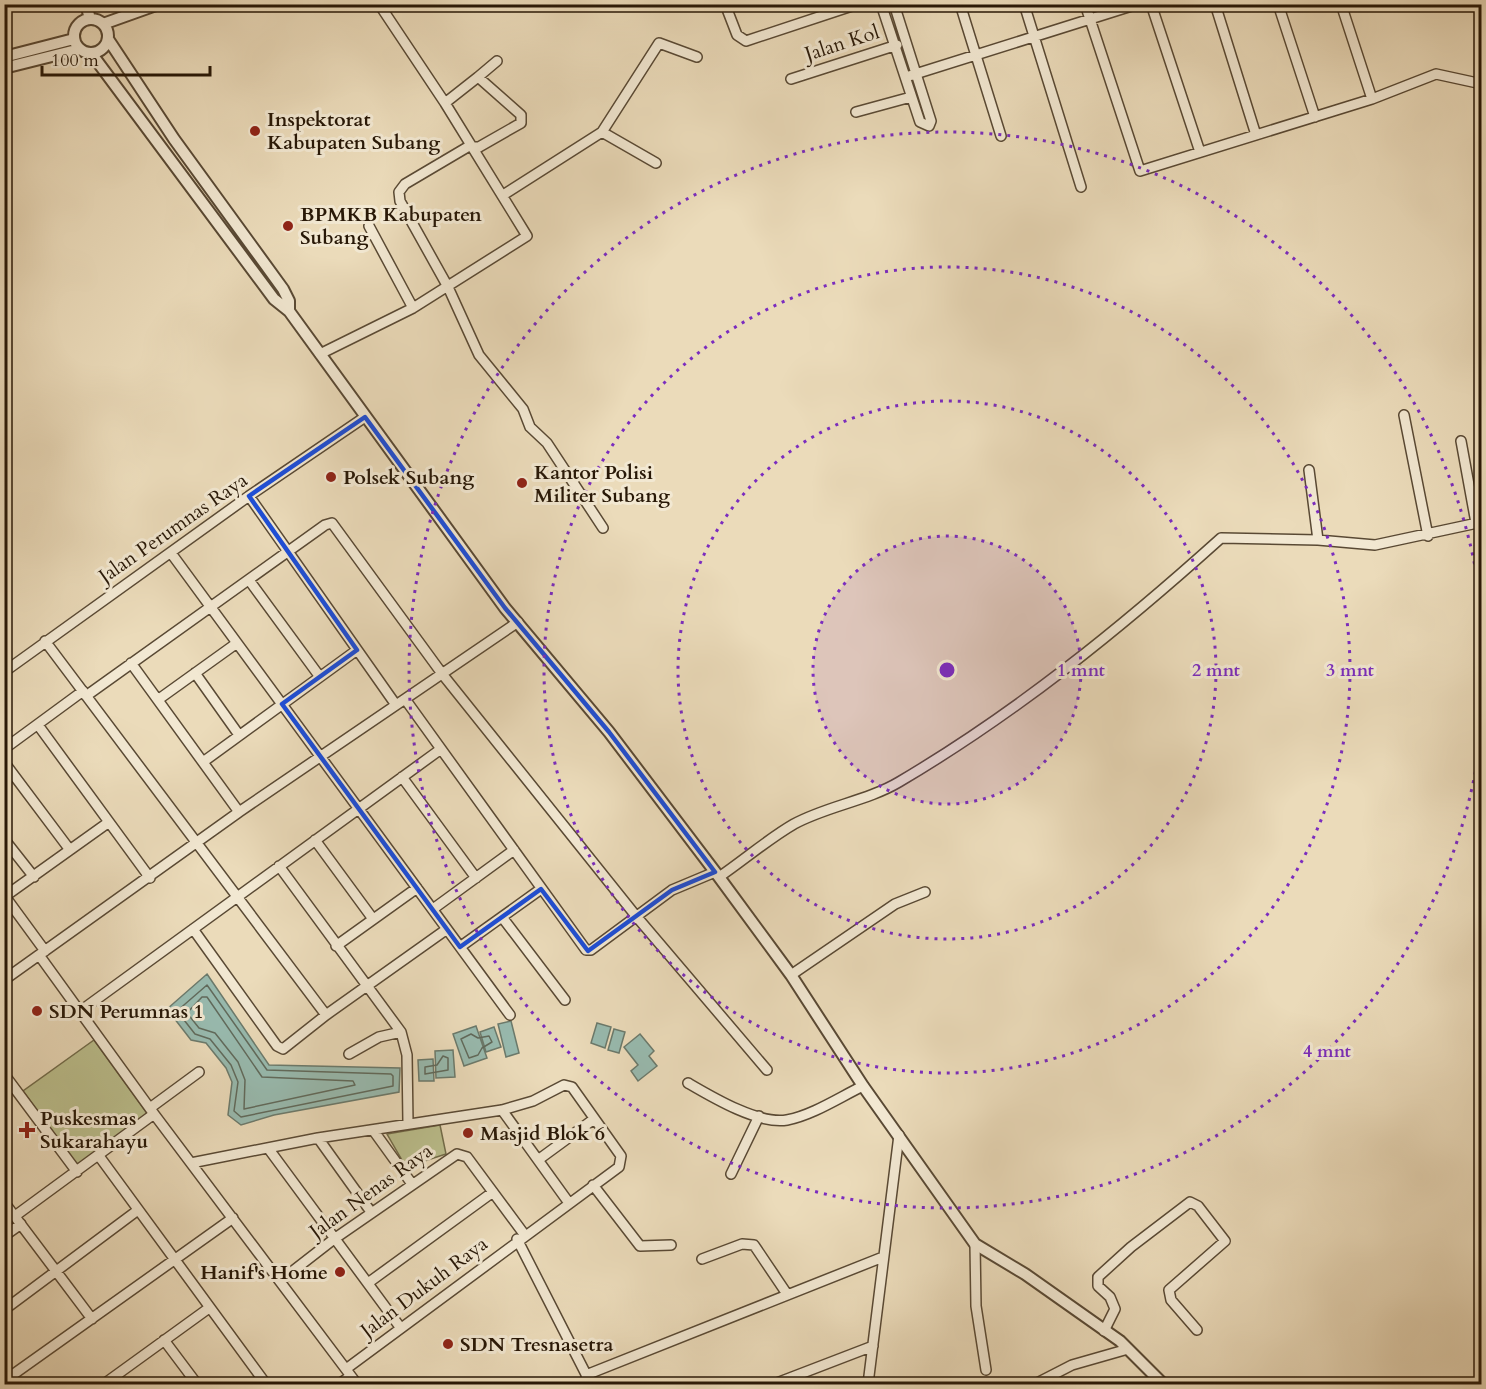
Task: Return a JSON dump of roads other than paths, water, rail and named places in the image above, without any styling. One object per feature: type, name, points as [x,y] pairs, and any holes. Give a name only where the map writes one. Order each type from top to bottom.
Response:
[{"type":"street","points":[[86,4],[90,19]]},
{"type":"street","points":[[77,44],[77,26],[90,19],[103,24],[159,4]]},
{"type":"street","points":[[320,354],[413,308],[526,237],[503,195],[445,103],[379,4]]},
{"type":"street","points":[[725,4],[737,35],[746,41],[858,4]]},
{"type":"street","points":[[881,4],[920,122],[929,126],[931,122],[894,4]]},
{"type":"street","points":[[960,4],[1001,136]]},
{"type":"street","points":[[1024,4],[1081,188]]},
{"type":"street","points":[[1086,4],[1140,171],[1372,99],[1436,74],[1482,84]]},
{"type":"street","points":[[904,77],[1138,4]]},
{"type":"street","points":[[1151,4],[1200,152]]},
{"type":"street","points":[[1215,4],[1256,135]]},
{"type":"street","points":[[1278,4],[1315,117]]},
{"type":"street","points":[[1341,4],[1372,99]]},
{"type":"street","points":[[103,24],[108,39],[174,139],[283,289],[289,301],[289,311]]},
{"type":"street","points":[[91,53],[102,49],[108,39]]},
{"type":"street","name":"Jalan Kol","points":[[790,79],[905,42]]},
{"type":"street","points":[[503,195],[602,132],[659,43],[697,57]]},
{"type":"street","points":[[4,68],[77,44]]},
{"type":"street","points":[[4,57],[77,44],[91,53],[274,299],[289,311],[518,622],[609,732],[717,874],[791,975],[863,1086],[975,1245],[1039,1284],[1104,1331],[1128,1349],[1163,1384]]},
{"type":"street","points":[[445,103],[498,61]]},
{"type":"street","points":[[478,77],[519,111],[521,123],[489,142],[472,146],[405,184],[399,192],[400,201],[448,287],[479,355],[523,409],[530,427],[547,443],[603,528]]},
{"type":"street","points":[[856,112],[911,97]]},
{"type":"street","points":[[602,132],[656,163]]},
{"type":"street","points":[[369,226],[413,308]]},
{"type":"street","points":[[1404,416],[1428,536]]},
{"type":"street","name":"Jalan Perumnas Raya","points":[[4,672],[249,496],[365,417]]},
{"type":"street","points":[[405,699],[586,950],[591,950],[672,890],[717,874],[794,824],[895,784],[942,756],[1050,680],[1137,614],[1221,538],[1318,540],[1375,545],[1428,536],[1479,523],[1461,441]]},
{"type":"street","points":[[1309,470],[1318,540]]},
{"type":"street","points":[[249,496],[396,705]]},
{"type":"street","points":[[4,749],[211,608],[325,525],[332,523],[442,675],[636,916],[767,1070]]},
{"type":"street","points":[[171,553],[510,1015]]},
{"type":"street","points":[[249,580],[320,677]]},
{"type":"street","points":[[4,980],[150,878],[239,812],[518,622]]},
{"type":"street","points":[[45,641],[326,1015]]},
{"type":"street","points":[[159,699],[237,643]]},
{"type":"street","points":[[203,762],[357,650]]},
{"type":"street","points":[[131,663],[239,812]]},
{"type":"street","points":[[195,673],[239,735]]},
{"type":"street","points":[[38,724],[150,878]]},
{"type":"street","points":[[79,1012],[441,749]]},
{"type":"street","points":[[4,762],[69,850]]},
{"type":"street","points":[[402,777],[476,878]]},
{"type":"street","points":[[109,822],[5,896],[79,1012],[357,1384]]},
{"type":"street","points":[[4,839],[34,877]]},
{"type":"street","points":[[315,840],[373,919]]},
{"type":"street","points":[[432,909],[514,850]]},
{"type":"street","points":[[279,866],[401,1032],[408,1055],[408,1123]]},
{"type":"street","points":[[336,946],[417,888]]},
{"type":"street","points":[[460,947],[541,889]]},
{"type":"street","points":[[791,975],[895,904],[925,892]]},
{"type":"street","points":[[502,917],[565,1000]]},
{"type":"street","points":[[193,929],[279,1048],[283,1049],[326,1015],[447,929]]},
{"type":"street","points":[[349,1053],[379,1037],[401,1032]]},
{"type":"street","points":[[4,1236],[18,1220],[199,1072]]},
{"type":"street","points":[[4,1074],[77,1172]]},
{"type":"street","points":[[688,1083],[716,1099],[759,1116],[778,1120],[791,1119],[863,1086]]},
{"type":"street","points":[[191,1163],[318,1138],[502,1110],[534,1101],[567,1084],[594,1119],[538,1160]]},
{"type":"street","points":[[502,1110],[569,1203]]},
{"type":"street","points":[[730,1174],[759,1116]]},
{"type":"street","name":"Jalan Dukuh Raya","points":[[339,1384],[349,1372],[400,1327],[619,1167],[622,1160],[594,1119]]},
{"type":"street","points":[[373,1130],[412,1184]]},
{"type":"street","points":[[868,1384],[899,1135]]},
{"type":"street","points":[[318,1138],[371,1212]]},
{"type":"street","points":[[268,1148],[400,1327]]},
{"type":"street","name":"Jalan Nenas Raya","points":[[280,1281],[334,1239],[451,1156],[463,1154],[493,1192],[521,1237],[591,1384]]},
{"type":"street","points":[[99,1156],[266,1384]]},
{"type":"street","points":[[593,1185],[640,1246],[671,1245]]},
{"type":"street","points":[[368,1283],[493,1192]]},
{"type":"street","points":[[4,1202],[92,1319]]},
{"type":"street","points":[[1104,1331],[1115,1309],[1110,1298],[1098,1286],[1100,1274],[1190,1202],[1198,1206],[1225,1241],[1169,1290],[1171,1300],[1197,1330]]},
{"type":"street","points":[[4,1310],[138,1210]]},
{"type":"street","points":[[4,1381],[233,1218]]},
{"type":"street","points":[[702,1259],[742,1244],[754,1245],[787,1294]]},
{"type":"street","points":[[975,1245],[976,1306],[986,1370]]},
{"type":"street","points":[[586,1375],[883,1257]]},
{"type":"street","points":[[104,1384],[209,1308]]},
{"type":"street","points":[[164,1340],[197,1384]]},
{"type":"street","points":[[774,1384],[873,1346]]},
{"type":"street","points":[[1035,1384],[1072,1365],[1128,1349]]},
{"type":"street","points":[[117,1376],[124,1384]]},
{"type":"water","points":[[207,974],[269,1065],[400,1068],[399,1092],[274,1115],[241,1125],[228,1115],[232,1082],[226,1068],[206,1043],[191,1040],[167,1009]]},
{"type":"water","points":[[511,1021],[519,1053],[506,1057],[498,1024]]},
{"type":"water","points":[[597,1023],[611,1027],[605,1048],[591,1043]]},
{"type":"water","points":[[476,1026],[487,1058],[464,1066],[453,1034]]},
{"type":"water","points":[[494,1027],[501,1047],[486,1052],[480,1032]]},
{"type":"water","points":[[614,1029],[625,1032],[619,1053],[608,1050]]},
{"type":"water","points":[[640,1034],[654,1051],[649,1056],[657,1066],[638,1081],[631,1071],[638,1065],[624,1047]]},
{"type":"water","points":[[453,1050],[455,1077],[436,1078],[435,1051]]},
{"type":"water","points":[[433,1059],[434,1081],[419,1081],[418,1060]]},
{"type":"place","name":"Inspektorat Kabupaten Subang","points":[[255,131]]},
{"type":"place","name":"BPMKB Kabupaten Subang","points":[[288,226]]},
{"type":"place","name":"Polsek Subang","points":[[331,477]]},
{"type":"place","name":"Kantor Polisi Militer Subang","points":[[522,483]]},
{"type":"place","name":"SDN Perumnas 1","points":[[37,1011]]},
{"type":"place","name":"Puskesmas Sukarahayu","points":[[27,1130]]},
{"type":"place","name":"Masjid Blok 6","points":[[468,1133]]},
{"type":"place","name":"Hanif's Home","points":[[340,1272]]},
{"type":"place","name":"SDN Tresnasetra","points":[[448,1344]]}]
